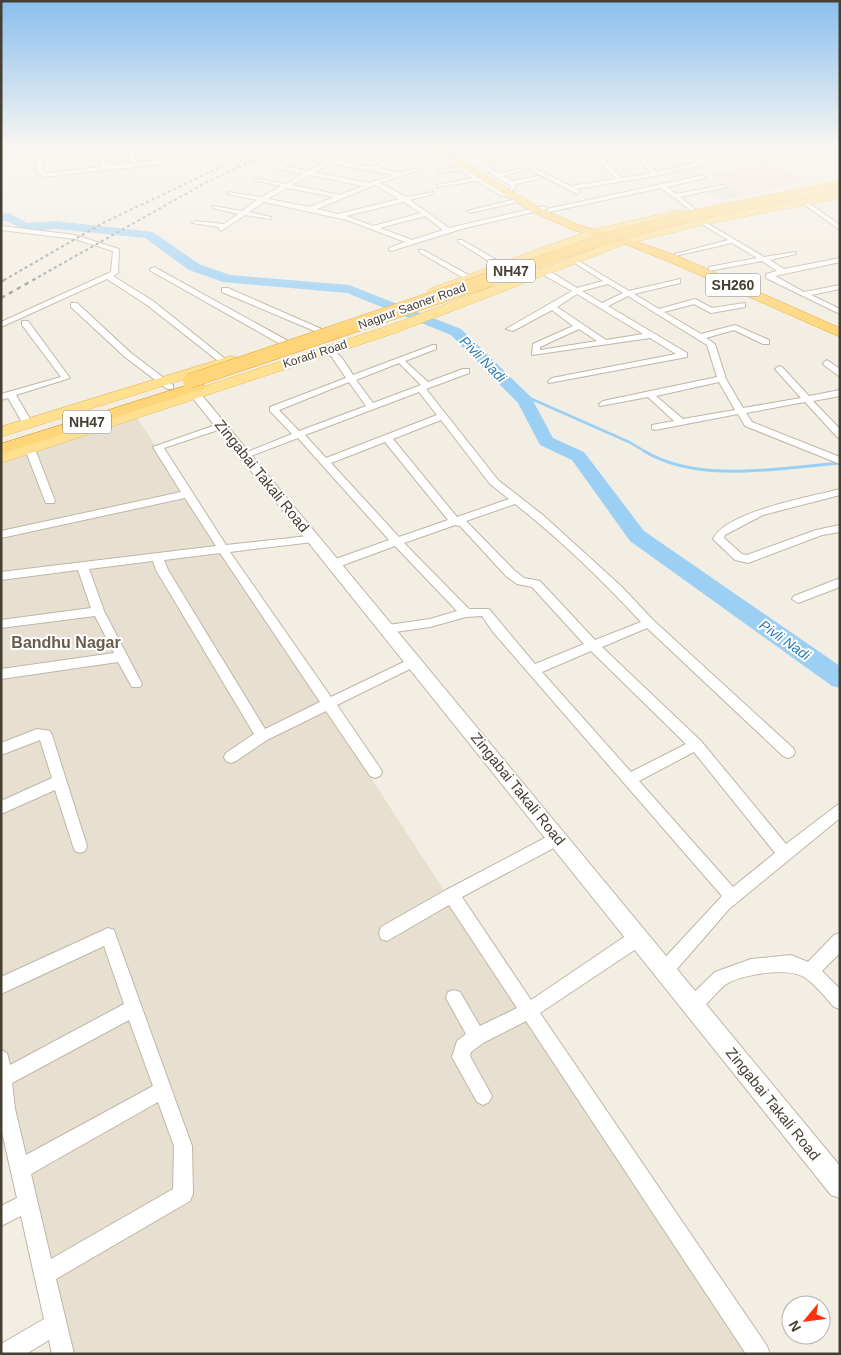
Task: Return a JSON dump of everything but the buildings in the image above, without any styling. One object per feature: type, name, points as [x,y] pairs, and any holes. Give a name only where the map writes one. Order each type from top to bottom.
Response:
[{"type":"highway","name":"SH260","points":[[548,211],[592,233],[630,240],[678,255],[840,326]]},
{"type":"highway","name":"Nagpur Saoner Road","points":[[190,385],[614,236],[712,211]]},
{"type":"highway","name":"Nagpur Saoner Road","points":[[190,385],[355,334],[611,241],[737,211]]},
{"type":"highway","name":"SH260","points":[[630,240],[840,333]]},
{"type":"highway","name":"Koradi Road","points":[[169,388],[190,385]]},
{"type":"highway","name":"NH47","points":[[1,442],[169,388]]},
{"type":"highway","name":"NH47","points":[[1,449],[169,388]]},
{"type":"main road","name":"NH47","points":[[592,233],[691,211]]},
{"type":"main road","points":[[701,211],[720,218]]},
{"type":"main road","name":"Koradi Road","points":[[1,458],[30,449],[190,385],[326,350],[390,330],[572,259],[630,240],[755,211]]},
{"type":"main road","points":[[190,385],[225,362],[369,316],[592,233],[609,247]]},
{"type":"main road","points":[[444,288],[467,299]]},
{"type":"main road","points":[[1,432],[169,388]]},
{"type":"street","points":[[235,211],[270,218]]},
{"type":"street","points":[[320,211],[339,216],[410,242]]},
{"type":"street","points":[[339,216],[359,211]]},
{"type":"street","points":[[422,211],[448,231]]},
{"type":"street","points":[[391,248],[448,231],[533,211]]},
{"type":"street","points":[[816,211],[840,228]]},
{"type":"street","points":[[195,223],[223,228],[244,213]]},
{"type":"street","points":[[373,228],[426,214]]},
{"type":"street","points":[[702,222],[783,271]]},
{"type":"street","points":[[1,228],[63,234],[99,242],[117,250],[114,273],[1,325]]},
{"type":"street","points":[[1,236],[20,230]]},
{"type":"street","points":[[460,241],[503,266]]},
{"type":"street","points":[[678,255],[733,241]]},
{"type":"street","points":[[421,251],[470,278]]},
{"type":"street","points":[[712,269],[794,253]]},
{"type":"street","points":[[572,259],[711,344],[722,379],[740,410],[752,426],[836,459]]},
{"type":"street","points":[[840,260],[770,274],[770,277],[840,312]]},
{"type":"street","points":[[154,269],[285,343]]},
{"type":"street","points":[[543,270],[604,305],[684,355],[552,381]]},
{"type":"street","points":[[108,276],[150,303],[225,362]]},
{"type":"street","points":[[604,305],[629,293],[677,281]]},
{"type":"street","points":[[510,329],[552,307],[579,290],[609,282]]},
{"type":"street","points":[[803,294],[840,287]]},
{"type":"street","points":[[225,290],[322,331]]},
{"type":"street","points":[[659,311],[695,301],[711,311],[742,306]]},
{"type":"street","points":[[74,305],[128,355],[169,388]]},
{"type":"street","points":[[552,307],[605,343]]},
{"type":"street","points":[[25,323],[66,378],[5,395],[28,424]]},
{"type":"street","points":[[579,326],[536,346],[536,353],[653,335]]},
{"type":"street","points":[[700,337],[735,327],[766,342]]},
{"type":"street","points":[[432,347],[401,361],[273,409],[299,434],[396,541],[466,612]]},
{"type":"street","points":[[326,350],[334,354],[371,407]]},
{"type":"street","points":[[401,361],[424,387],[442,416],[494,482],[540,518],[618,590],[649,623],[788,752]]},
{"type":"street","points":[[827,363],[840,374]]},
{"type":"street","points":[[779,369],[840,435]]},
{"type":"street","points":[[245,455],[466,371]]},
{"type":"street","points":[[603,404],[722,379]]},
{"type":"street","name":"Zingabai Takali Road","points":[[190,385],[221,426],[840,1186]]},
{"type":"street","points":[[649,394],[680,421]]},
{"type":"street","points":[[655,427],[740,410],[840,394]]},
{"type":"street","points":[[325,462],[442,416]]},
{"type":"street","points":[[221,426],[158,447],[222,548],[375,772]]},
{"type":"street","points":[[387,438],[455,522],[464,524],[510,573],[520,581],[536,584],[593,646],[696,746],[786,855]]},
{"type":"street","points":[[30,449],[50,501]]},
{"type":"street","points":[[840,492],[760,513],[721,533],[718,539],[739,557],[748,559],[820,532],[840,528]]},
{"type":"street","points":[[1,535],[188,494]]},
{"type":"street","points":[[334,564],[516,500]]},
{"type":"street","points":[[1,576],[313,538]]},
{"type":"street","points":[[157,556],[162,570],[262,736]]},
{"type":"street","points":[[82,566],[98,611],[136,684]]},
{"type":"street","points":[[798,599],[840,582]]},
{"type":"street","points":[[1,624],[98,611]]},
{"type":"street","points":[[388,629],[430,623],[466,612],[485,612],[533,670],[732,897]]},
{"type":"street","points":[[533,670],[649,623]]},
{"type":"street","points":[[1,674],[122,657]]},
{"type":"street","points":[[231,757],[262,736],[414,662]]},
{"type":"street","points":[[1,749],[37,734],[45,735],[80,846]]},
{"type":"street","points":[[629,778],[696,746]]},
{"type":"street","points":[[1,808],[60,781]]},
{"type":"street","points":[[665,970],[732,897],[786,855],[840,809]]},
{"type":"street","points":[[387,933],[451,895],[558,838]]},
{"type":"street","points":[[451,895],[759,1354]]},
{"type":"street","points":[[1,986],[108,936],[183,1146],[183,1194],[44,1274]]},
{"type":"street","points":[[483,1096],[461,1057],[463,1047],[477,1037],[529,1011],[639,937]]},
{"type":"street","points":[[810,971],[840,941]]},
{"type":"street","points":[[694,1005],[720,978],[751,967],[791,964],[810,971],[840,1001]]},
{"type":"street","points":[[454,998],[477,1037]]},
{"type":"street","points":[[63,1354],[6,1109],[2,1069],[134,1008]]},
{"type":"street","points":[[20,1169],[163,1090]]},
{"type":"street","points":[[1,1216],[28,1203]]},
{"type":"street","points":[[6,1354],[56,1324]]},
{"type":"shaded area","name":"Bandhu Nagar","points":[[136,416],[745,1354],[62,1354],[1,1094],[1,461]]},
{"type":"waterway","name":"Pivli Nadi","points":[[1,218],[9,217],[25,227],[55,225],[148,235],[194,267],[228,279],[349,289],[456,332],[525,401],[546,441],[578,456],[637,536],[840,679]]},
{"type":"waterway","points":[[516,392],[629,442],[646,452]]},
{"type":"waterway","points":[[646,452],[665,461],[689,468],[714,471],[766,470],[840,463]]},
{"type":"railway","points":[[4,280],[103,223],[128,211]]},
{"type":"railway","points":[[33,280],[155,211]]},
{"type":"railway","points":[[1,282],[6,279]]},
{"type":"railway","points":[[1,298],[35,279]]},
{"type":"district","name":"Bandhu Nagar","points":[[66,642]]}]
